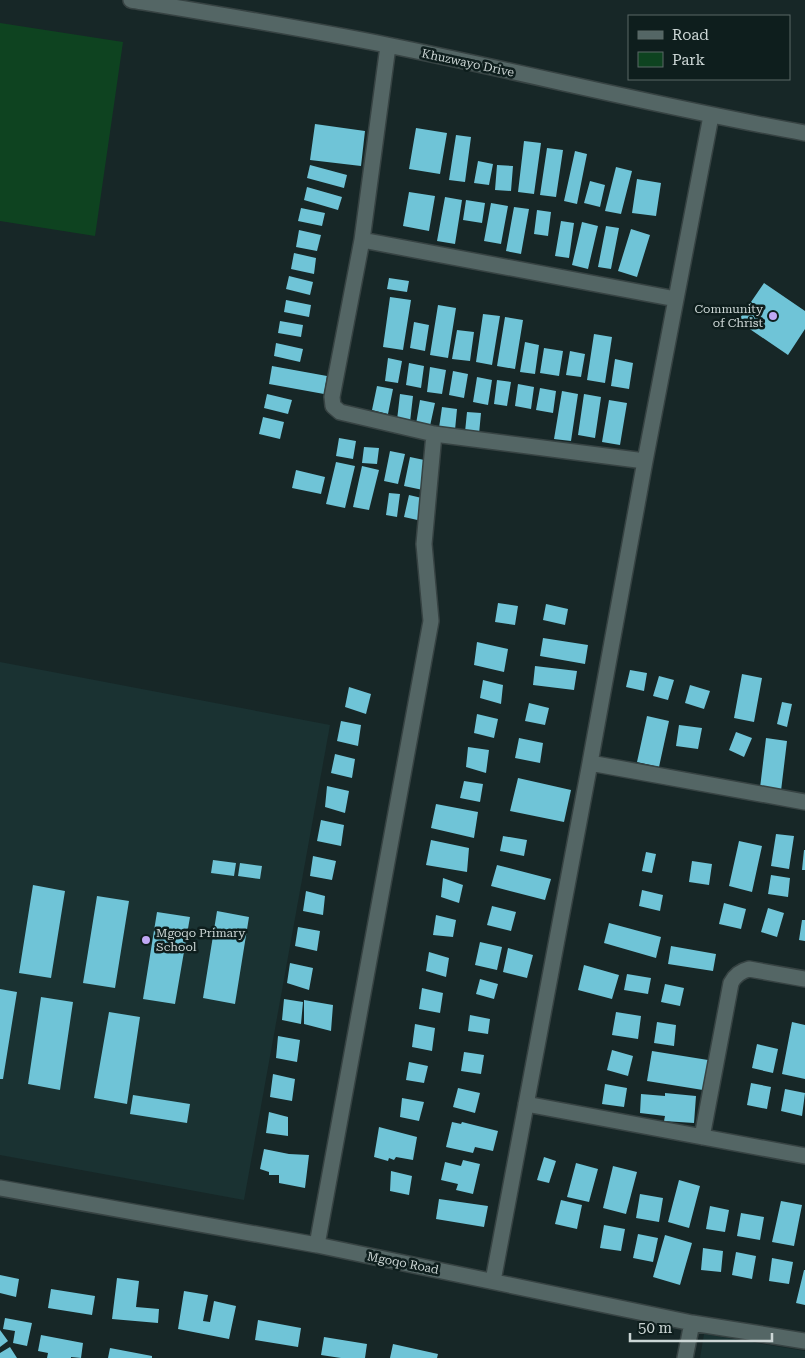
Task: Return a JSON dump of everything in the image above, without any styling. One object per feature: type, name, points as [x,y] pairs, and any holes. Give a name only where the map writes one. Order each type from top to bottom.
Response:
[{"type":"street","name":"Khuzwayo Drive","points":[[131,0],[218,7],[711,116],[805,133]]},
{"type":"street","points":[[388,46],[362,240],[332,403],[340,412],[434,434],[645,461]]},
{"type":"street","points":[[493,1281],[711,116]]},
{"type":"street","points":[[362,240],[676,299]]},
{"type":"street","points":[[317,1245],[431,621],[424,544],[434,434]]},
{"type":"street","points":[[590,763],[805,802]]},
{"type":"street","points":[[702,1136],[731,983],[734,977],[749,969],[805,979]]},
{"type":"street","points":[[526,1104],[805,1156]]},
{"type":"street","name":"Mgoqo Road","points":[[0,1188],[317,1245],[692,1323],[805,1341]]},
{"type":"street","points":[[686,1358],[692,1323]]},
{"type":"shaded area","name":"Mgoqo Primary School","points":[[0,662],[330,725],[244,1200],[0,1155]]},
{"type":"shaded area","points":[[704,1334],[805,1351],[805,1358],[700,1358]]},
{"type":"green space","points":[[0,23],[123,42],[95,236],[0,221]]},
{"type":"building","points":[[315,124],[365,131],[361,166],[310,160]]},
{"type":"building","points":[[416,128],[447,133],[440,174],[409,169]]},
{"type":"building","points":[[456,135],[471,137],[465,182],[449,180]]},
{"type":"building","points":[[524,141],[541,143],[534,194],[518,192]]},
{"type":"building","points":[[547,148],[563,150],[556,197],[540,195]]},
{"type":"building","points":[[575,151],[587,154],[577,204],[564,201]]},
{"type":"building","points":[[478,161],[493,164],[489,185],[474,183]]},
{"type":"building","points":[[310,165],[347,175],[344,188],[307,178]]},
{"type":"building","points":[[497,165],[513,166],[511,191],[495,190]]},
{"type":"building","points":[[616,167],[632,171],[621,214],[605,211]]},
{"type":"building","points":[[637,179],[661,183],[656,216],[632,213]]},
{"type":"building","points":[[590,181],[605,185],[600,207],[584,203]]},
{"type":"building","points":[[307,187],[342,197],[338,210],[304,200]]},
{"type":"building","points":[[409,192],[435,196],[429,231],[403,226]]},
{"type":"building","points":[[445,197],[462,200],[455,244],[437,241]]},
{"type":"building","points":[[466,200],[485,203],[482,223],[463,220]]},
{"type":"building","points":[[491,203],[508,206],[501,244],[484,241]]},
{"type":"building","points":[[514,207],[529,209],[521,254],[506,251]]},
{"type":"building","points":[[301,208],[325,213],[322,226],[298,221]]},
{"type":"building","points":[[537,210],[551,212],[548,236],[534,234]]},
{"type":"building","points":[[561,221],[574,223],[569,258],[555,256]]},
{"type":"building","points":[[582,222],[598,226],[588,269],[572,265]]},
{"type":"building","points":[[606,226],[619,228],[611,269],[598,267]]},
{"type":"building","points":[[631,229],[650,235],[637,277],[618,271]]},
{"type":"building","points":[[299,230],[321,235],[317,251],[296,247]]},
{"type":"building","points":[[294,253],[316,258],[314,274],[291,269]]},
{"type":"building","points":[[289,276],[313,282],[310,295],[286,289]]},
{"type":"building","points":[[389,278],[409,281],[407,292],[387,289]]},
{"type":"building","name":"Community of Christ","points":[[764,283],[805,311],[805,329],[788,355],[738,321]]},
{"type":"building","points":[[390,297],[411,300],[403,350],[383,347]]},
{"type":"building","points":[[286,300],[311,305],[309,317],[284,312]]},
{"type":"building","points":[[438,305],[456,308],[448,358],[430,355]]},
{"type":"building","points":[[483,314],[500,316],[492,365],[476,362]]},
{"type":"building","points":[[505,317],[523,320],[515,369],[497,366]]},
{"type":"building","points":[[280,321],[303,325],[301,337],[278,333]]},
{"type":"building","points":[[414,322],[429,325],[425,351],[410,348]]},
{"type":"building","points":[[457,330],[474,332],[470,361],[452,359]]},
{"type":"building","points":[[594,334],[612,337],[605,383],[587,380]]},
{"type":"building","points":[[525,342],[539,345],[535,374],[520,372]]},
{"type":"building","points":[[276,343],[303,349],[300,362],[274,356]]},
{"type":"building","points":[[544,348],[563,351],[559,376],[540,373]]},
{"type":"building","points":[[570,351],[585,354],[581,377],[566,375]]},
{"type":"building","points":[[388,358],[402,361],[398,383],[385,381]]},
{"type":"building","points":[[615,359],[633,363],[629,389],[611,386]]},
{"type":"building","points":[[409,363],[424,366],[421,388],[406,385]]},
{"type":"building","points":[[272,366],[327,376],[324,394],[269,384]]},
{"type":"building","points":[[430,367],[446,370],[442,394],[427,392]]},
{"type":"building","points":[[453,371],[468,374],[464,398],[449,395]]},
{"type":"building","points":[[477,377],[492,380],[488,405],[473,402]]},
{"type":"building","points":[[497,380],[511,382],[507,406],[494,404]]},
{"type":"building","points":[[518,384],[534,387],[531,409],[515,406]]},
{"type":"building","points":[[377,386],[393,389],[388,414],[372,410]]},
{"type":"building","points":[[540,388],[556,391],[553,413],[536,410]]},
{"type":"building","points":[[562,391],[578,394],[571,441],[554,439]]},
{"type":"building","points":[[267,394],[292,400],[288,414],[264,408]]},
{"type":"building","points":[[400,394],[413,396],[410,422],[397,420]]},
{"type":"building","points":[[584,394],[601,397],[595,438],[578,435]]},
{"type":"building","points":[[420,400],[435,403],[430,426],[416,424]]},
{"type":"building","points":[[609,400],[627,403],[620,445],[602,442]]},
{"type":"building","points":[[442,407],[457,409],[455,430],[439,428]]},
{"type":"building","points":[[467,412],[481,413],[479,434],[465,432]]},
{"type":"building","points":[[263,417],[284,422],[280,439],[259,434]]},
{"type":"building","points":[[339,438],[356,441],[353,459],[336,456]]},
{"type":"building","points":[[364,447],[379,448],[377,464],[362,463]]},
{"type":"building","points":[[390,451],[405,454],[398,484],[384,481]]},
{"type":"building","points":[[410,457],[429,461],[423,490],[404,486]]},
{"type":"building","points":[[336,462],[355,466],[345,508],[326,504]]},
{"type":"building","points":[[362,466],[379,470],[369,510],[353,507]]},
{"type":"building","points":[[296,470],[325,477],[321,494],[292,488]]},
{"type":"building","points":[[389,493],[400,494],[397,517],[386,515]]},
{"type":"building","points":[[409,495],[426,499],[422,521],[404,517]]},
{"type":"building","points":[[498,603],[518,606],[515,625],[495,622]]},
{"type":"building","points":[[546,604],[568,609],[565,625],[543,620]]},
{"type":"building","points":[[543,638],[588,645],[585,664],[540,656]]},
{"type":"building","points":[[477,642],[508,649],[504,672],[474,665]]},
{"type":"building","points":[[535,666],[577,671],[574,690],[533,685]]},
{"type":"building","points":[[630,670],[647,673],[644,691],[626,687]]},
{"type":"building","points":[[742,674],[762,678],[754,722],[734,718]]},
{"type":"building","points":[[659,676],[674,680],[668,700],[653,696]]},
{"type":"building","points":[[483,680],[503,685],[501,704],[480,698]]},
{"type":"building","points":[[690,685],[710,691],[704,709],[685,703]]},
{"type":"building","points":[[349,687],[371,694],[366,714],[345,707]]},
{"type":"building","points":[[782,702],[792,704],[787,727],[777,724]]},
{"type":"building","points":[[529,703],[549,708],[545,725],[525,721]]},
{"type":"building","points":[[477,714],[498,719],[494,738],[474,733]]},
{"type":"building","points":[[647,716],[669,721],[659,767],[637,762]]},
{"type":"building","points":[[341,721],[361,725],[358,746],[337,741]]},
{"type":"building","points":[[679,725],[702,728],[698,749],[676,746]]},
{"type":"building","points":[[736,732],[752,738],[744,757],[729,750]]},
{"type":"building","points":[[519,738],[543,743],[540,763],[515,758]]},
{"type":"building","points":[[766,738],[787,741],[781,791],[760,788]]},
{"type":"building","points":[[468,747],[489,750],[486,773],[466,767]]},
{"type":"building","points":[[335,754],[355,759],[352,778],[331,773]]},
{"type":"building","points":[[518,778],[571,790],[564,822],[510,811]]},
{"type":"building","points":[[464,781],[483,784],[480,802],[460,798]]},
{"type":"building","points":[[327,786],[349,791],[345,813],[325,807]]},
{"type":"building","points":[[436,804],[478,812],[474,838],[431,828]]},
{"type":"building","points":[[321,820],[344,825],[341,846],[317,841]]},
{"type":"building","points":[[776,834],[794,836],[789,869],[771,866]]},
{"type":"building","points":[[503,836],[527,840],[524,856],[500,851]]},
{"type":"building","points":[[431,840],[469,848],[467,872],[426,865]]},
{"type":"building","points":[[739,841],[762,846],[752,892],[729,886]]},
{"type":"building","points":[[804,850],[805,870],[802,870]]},
{"type":"building","points":[[646,852],[656,854],[652,873],[642,871]]},
{"type":"building","points":[[313,856],[336,861],[332,880],[310,876]]},
{"type":"building","points":[[213,860],[236,863],[234,876],[211,873]]},
{"type":"building","points":[[692,861],[712,864],[709,885],[689,882]]},
{"type":"building","points":[[240,863],[262,866],[260,879],[238,876]]},
{"type":"building","points":[[497,865],[551,879],[545,900],[491,886]]},
{"type":"building","points":[[771,875],[790,878],[788,897],[768,894]]},
{"type":"building","points":[[443,878],[463,885],[459,903],[441,897]]},
{"type":"building","points":[[33,885],[65,891],[51,978],[19,973]]},
{"type":"building","points":[[642,890],[663,895],[660,911],[639,906]]},
{"type":"building","points":[[306,891],[325,896],[323,915],[303,911]]},
{"type":"building","points":[[97,896],[129,901],[115,988],[83,983]]},
{"type":"building","points":[[724,903],[746,909],[741,929],[719,924]]},
{"type":"building","points":[[492,906],[516,912],[511,931],[487,925]]},
{"type":"building","points":[[768,908],[784,913],[777,937],[761,932]]},
{"type":"building","points":[[217,911],[249,917],[235,1004],[203,998]]},
{"type":"building","points":[[157,912],[190,917],[175,1004],[143,999]]},
{"type":"building","points":[[436,915],[456,920],[453,937],[433,935]]},
{"type":"building","points":[[802,920],[805,920],[805,941],[799,940]]},
{"type":"building","points":[[609,923],[661,937],[656,958],[604,943]]},
{"type":"building","points":[[298,927],[320,931],[317,951],[295,946]]},
{"type":"building","points":[[480,942],[502,947],[497,970],[475,965]]},
{"type":"building","points":[[671,946],[716,954],[713,971],[668,964]]},
{"type":"building","points":[[508,948],[533,955],[527,978],[503,972]]},
{"type":"building","points":[[429,952],[449,958],[446,977],[426,971]]},
{"type":"building","points":[[290,963],[313,968],[309,990],[287,983]]},
{"type":"building","points":[[584,965],[619,975],[612,999],[578,990]]},
{"type":"building","points":[[627,974],[651,978],[648,994],[624,990]]},
{"type":"building","points":[[480,979],[498,984],[494,999],[476,994]]},
{"type":"building","points":[[665,984],[684,988],[680,1006],[661,1002]]},
{"type":"building","points":[[422,988],[443,993],[440,1013],[419,1009]]},
{"type":"building","points":[[0,989],[17,992],[3,1079],[0,1079]]},
{"type":"building","points":[[41,997],[73,1002],[60,1090],[28,1084]]},
{"type":"building","points":[[284,999],[303,1002],[301,1024],[282,1020]]},
{"type":"building","points":[[304,1000],[333,1005],[331,1031],[304,1024]]},
{"type":"building","points":[[109,1012],[140,1017],[127,1104],[94,1098]]},
{"type":"building","points":[[616,1012],[641,1016],[638,1039],[612,1035]]},
{"type":"building","points":[[470,1015],[490,1019],[488,1034],[468,1031]]},
{"type":"building","points":[[657,1022],[676,1025],[674,1046],[654,1043]]},
{"type":"building","points":[[792,1022],[805,1025],[805,1079],[782,1074]]},
{"type":"building","points":[[415,1024],[435,1028],[432,1051],[412,1047]]},
{"type":"building","points":[[278,1036],[300,1040],[297,1062],[276,1058]]},
{"type":"building","points":[[757,1044],[778,1049],[773,1073],[752,1068]]},
{"type":"building","points":[[612,1050],[633,1056],[628,1076],[607,1070]]},
{"type":"building","points":[[652,1051],[708,1060],[703,1090],[647,1081]]},
{"type":"building","points":[[464,1052],[484,1055],[481,1074],[461,1071]]},
{"type":"building","points":[[409,1062],[428,1066],[424,1083],[406,1080]]},
{"type":"building","points":[[273,1074],[295,1079],[292,1101],[270,1097]]},
{"type":"building","points":[[751,1083],[771,1087],[767,1109],[747,1105]]},
{"type":"building","points":[[605,1084],[627,1088],[624,1107],[602,1104]]},
{"type":"building","points":[[458,1088],[480,1093],[475,1113],[453,1107]]},
{"type":"building","points":[[785,1089],[805,1093],[802,1116],[781,1111]]},
{"type":"building","points":[[665,1093],[696,1096],[694,1123],[664,1121],[665,1116],[640,1113],[641,1094],[665,1096]]},
{"type":"building","points":[[133,1095],[190,1104],[187,1123],[130,1114]]},
{"type":"building","points":[[402,1098],[424,1102],[419,1121],[400,1117]]},
{"type":"building","points":[[269,1112],[288,1117],[288,1136],[266,1133]]},
{"type":"building","points":[[452,1122],[461,1124],[462,1122],[498,1131],[493,1151],[475,1147],[473,1153],[446,1147]]},
{"type":"building","points":[[379,1127],[417,1137],[413,1160],[396,1157],[394,1160],[389,1158],[388,1161],[374,1157]]},
{"type":"building","points":[[264,1149],[289,1154],[309,1155],[305,1188],[279,1183],[279,1175],[269,1175],[269,1172],[260,1169]]},
{"type":"building","points":[[544,1157],[556,1161],[549,1183],[537,1180]]},
{"type":"building","points":[[463,1160],[480,1164],[473,1194],[456,1190],[458,1184],[441,1180],[445,1162],[461,1166]]},
{"type":"building","points":[[576,1163],[598,1169],[589,1202],[567,1197]]},
{"type":"building","points":[[613,1166],[637,1172],[626,1214],[603,1208]]},
{"type":"building","points":[[391,1171],[412,1176],[409,1195],[390,1191]]},
{"type":"building","points":[[679,1180],[700,1186],[689,1228],[668,1222]]},
{"type":"building","points":[[640,1194],[663,1198],[659,1222],[636,1218]]},
{"type":"building","points":[[439,1199],[488,1206],[484,1227],[436,1219]]},
{"type":"building","points":[[561,1200],[582,1205],[577,1229],[555,1224]]},
{"type":"building","points":[[781,1201],[802,1205],[794,1246],[772,1242]]},
{"type":"building","points":[[710,1206],[729,1210],[725,1232],[706,1229]]},
{"type":"building","points":[[741,1213],[764,1217],[760,1240],[737,1236]]},
{"type":"building","points":[[604,1225],[625,1229],[621,1251],[600,1248]]},
{"type":"building","points":[[638,1234],[658,1238],[653,1262],[633,1258]]},
{"type":"building","points":[[665,1235],[692,1243],[680,1285],[653,1277]]},
{"type":"building","points":[[703,1248],[723,1251],[721,1272],[701,1270]]},
{"type":"building","points":[[736,1252],[756,1256],[752,1279],[732,1275]]},
{"type":"building","points":[[772,1258],[793,1262],[789,1284],[769,1281]]},
{"type":"building","points":[[805,1270],[805,1305],[796,1303]]},
{"type":"building","points":[[0,1275],[19,1279],[16,1297],[0,1293]]},
{"type":"building","points":[[117,1278],[139,1281],[136,1307],[159,1309],[158,1323],[112,1319]]},
{"type":"building","points":[[51,1289],[95,1296],[92,1315],[48,1308]]},
{"type":"building","points":[[184,1291],[208,1295],[203,1321],[210,1322],[214,1301],[236,1306],[229,1339],[178,1329]]},
{"type":"building","points":[[5,1318],[32,1323],[27,1346],[13,1343],[15,1331],[3,1329]]},
{"type":"building","points":[[258,1320],[301,1328],[298,1347],[255,1340]]},
{"type":"building","points":[[0,1330],[8,1341],[0,1347]]},
{"type":"building","points":[[41,1335],[83,1343],[81,1358],[47,1358],[48,1353],[38,1351]]},
{"type":"building","points":[[324,1337],[367,1344],[365,1358],[341,1358],[321,1355]]},
{"type":"building","points":[[393,1344],[438,1354],[437,1358],[390,1358]]},
{"type":"building","points":[[10,1347],[17,1358],[0,1358],[0,1353]]},
{"type":"building","points":[[110,1348],[152,1356],[152,1358],[108,1358]]},
{"type":"place","name":"Community of Christ","points":[[773,316]]},
{"type":"place","name":"Mgoqo Primary School","points":[[146,940]]}]
